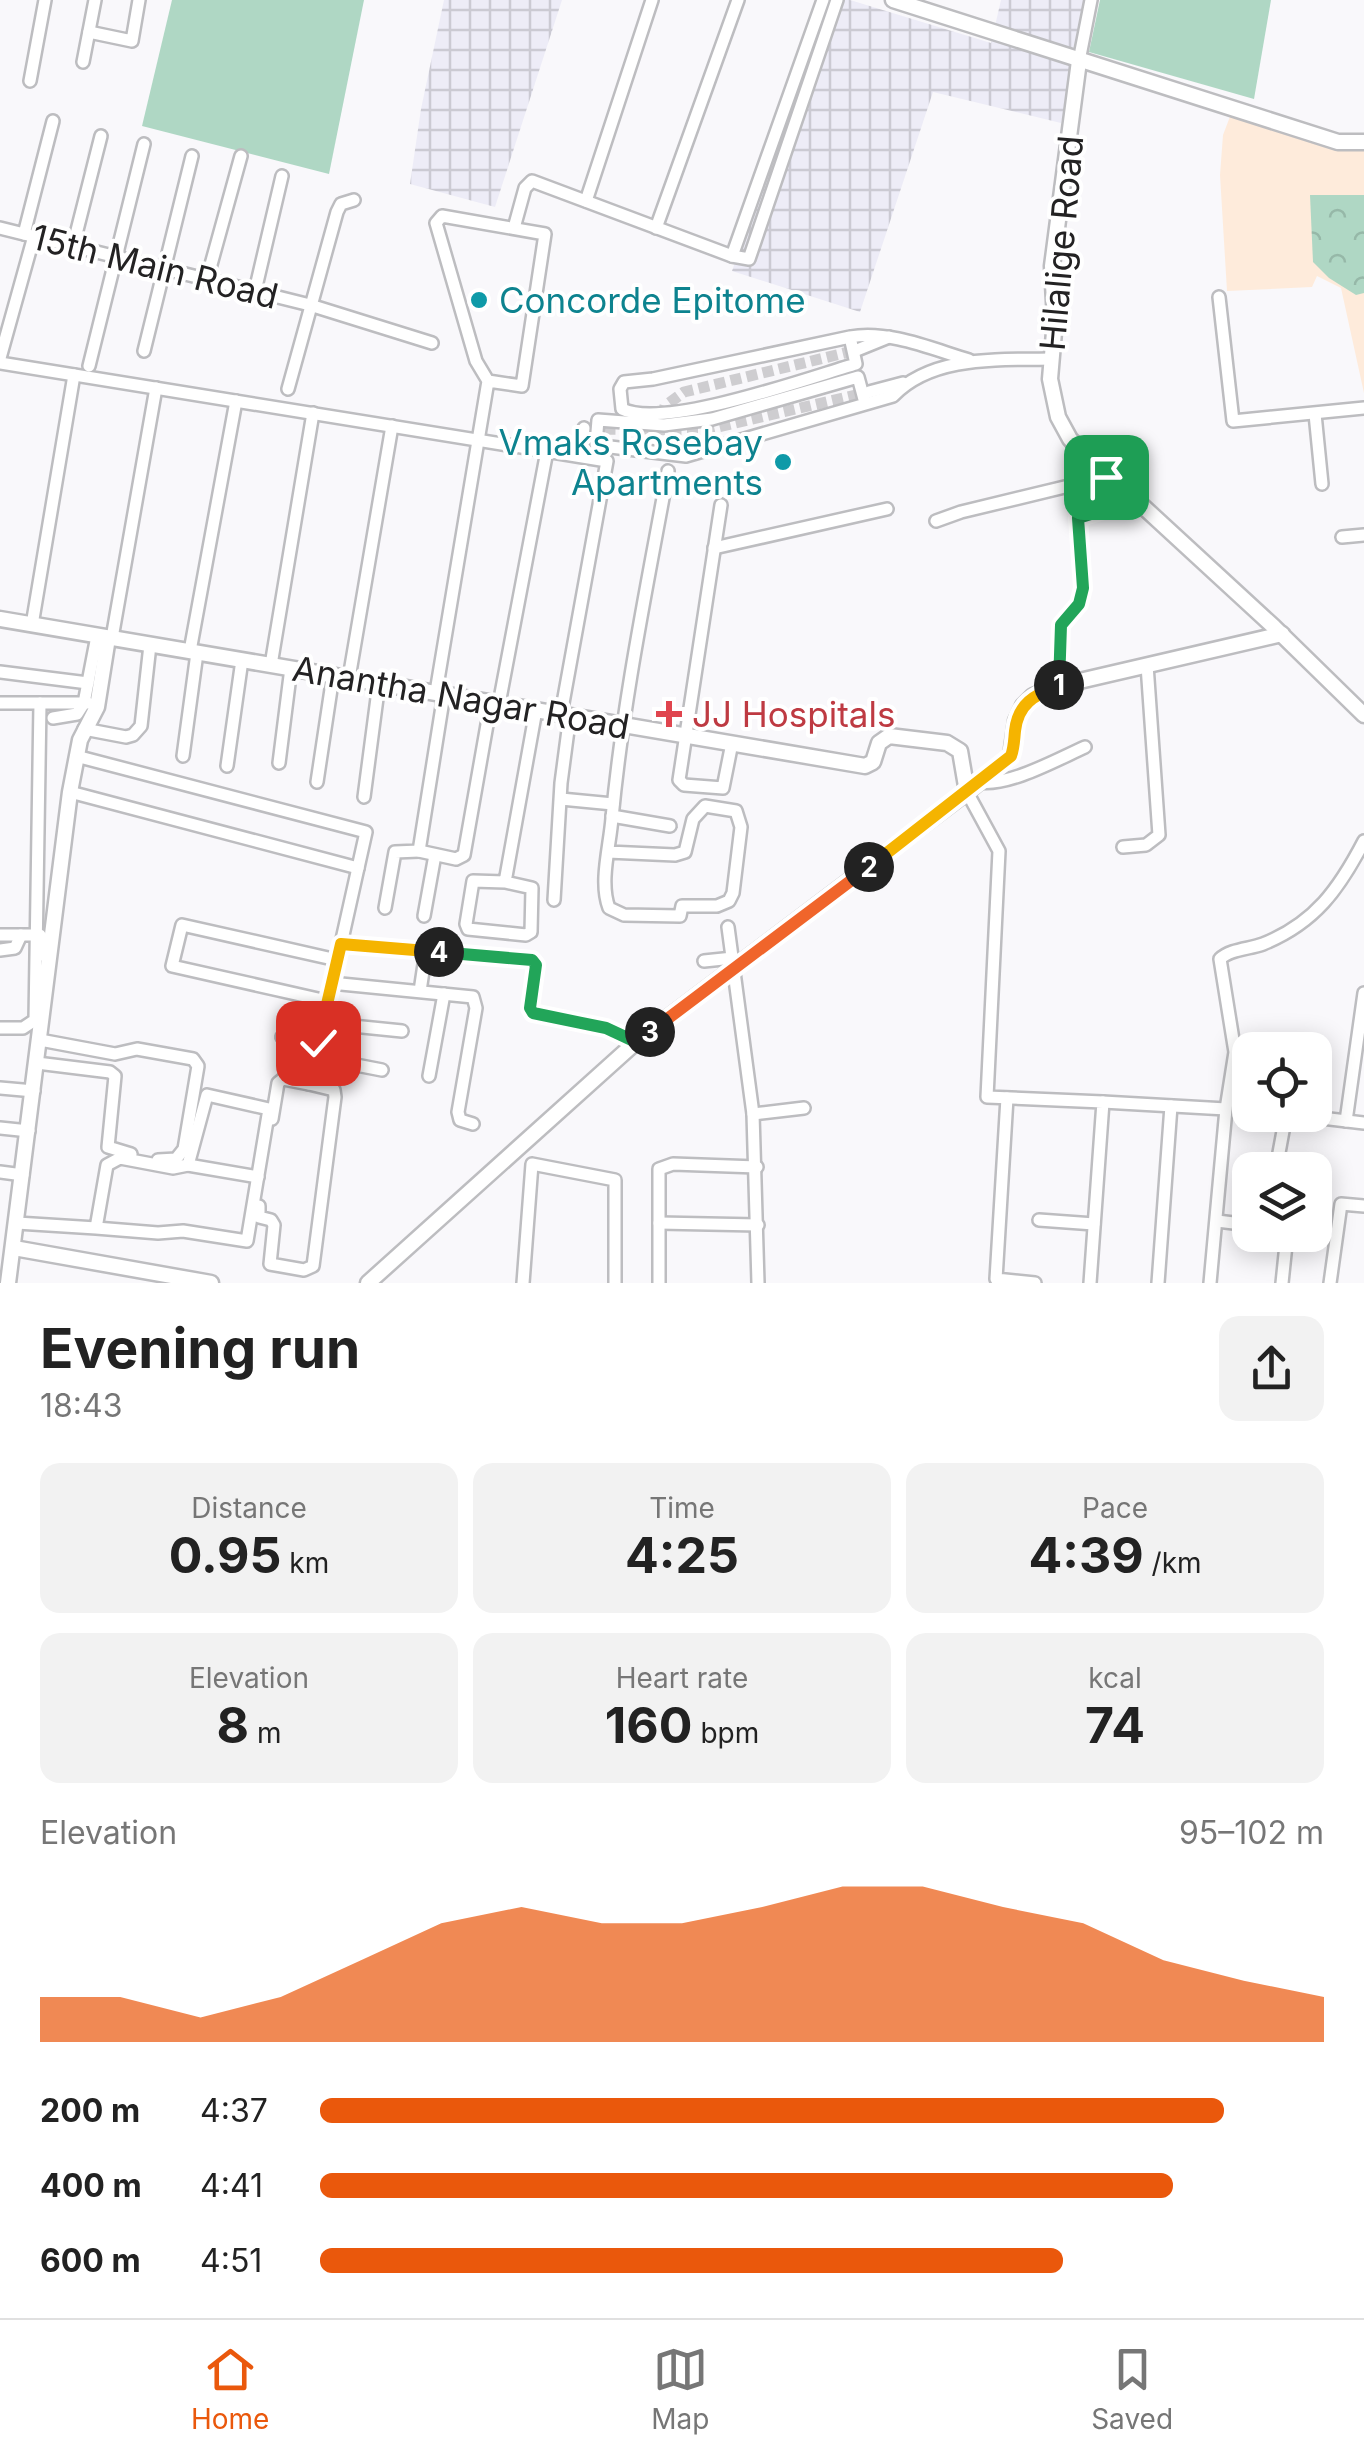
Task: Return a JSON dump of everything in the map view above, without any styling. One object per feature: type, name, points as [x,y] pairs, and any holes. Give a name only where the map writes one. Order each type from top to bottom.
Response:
[{"type":"street","points":[[30,81],[45,0]]},
{"type":"street","points":[[83,62],[95,0]]},
{"type":"street","points":[[89,32],[132,41],[139,0]]},
{"type":"street","points":[[586,202],[652,0]]},
{"type":"street","points":[[656,228],[738,0]]},
{"type":"street","points":[[732,256],[823,0]]},
{"type":"street","points":[[514,228],[525,188],[532,181],[749,259],[837,0]]},
{"type":"street","points":[[893,0],[916,4],[1079,61],[1338,142],[1364,142]]},
{"type":"street","points":[[1079,61],[1091,0]]},
{"type":"street","name":"Hilalige Road","points":[[1079,61],[1052,266],[1052,394],[1058,417],[1070,439],[1106,477],[1282,634],[1364,715]]},
{"type":"street","points":[[53,121],[0,361],[608,461],[565,714],[554,900]]},
{"type":"street","points":[[74,246],[101,136]]},
{"type":"street","points":[[89,366],[144,144]]},
{"type":"street","points":[[144,351],[192,156]]},
{"type":"street","points":[[208,279],[241,156]]},
{"type":"street","points":[[255,291],[282,176]]},
{"type":"street","points":[[288,389],[336,212],[341,204],[354,200]]},
{"type":"street","points":[[419,852],[488,381],[476,361],[436,223],[442,216],[545,234],[522,386],[488,381]]},
{"type":"street","name":"15th Main Road","points":[[0,228],[310,304],[432,342]]},
{"type":"street","points":[[1220,297],[1231,419],[1238,422],[1364,408]]},
{"type":"street","points":[[0,299],[14,303]]},
{"type":"street","points":[[867,398],[858,377],[712,419],[664,425],[622,409],[620,389],[624,382],[850,337],[889,337],[969,360],[1052,359]]},
{"type":"street","points":[[850,337],[856,364],[714,404],[646,418],[598,420],[596,444],[686,456],[867,398],[893,396],[906,382],[969,360]]},
{"type":"street","points":[[857,350],[889,337]]},
{"type":"street","points":[[32,625],[74,375]]},
{"type":"street","points":[[8,1283],[70,792],[156,388]]},
{"type":"street","points":[[182,756],[193,652],[236,401]]},
{"type":"street","points":[[271,665],[313,413]]},
{"type":"street","points":[[1315,414],[1322,484]]},
{"type":"street","points":[[317,782],[392,426]]},
{"type":"street","points":[[581,456],[584,428]]},
{"type":"street","points":[[384,908],[395,852],[456,859],[464,855],[547,451]]},
{"type":"street","points":[[608,852],[685,852],[693,819],[704,806],[722,806],[736,811],[740,827],[734,893],[729,901],[717,906],[682,906],[680,916],[624,915],[610,908],[605,897],[608,852],[622,724],[668,471]]},
{"type":"street","points":[[936,521],[1106,477]]},
{"type":"street","points":[[1058,686],[1061,625],[1079,604],[1083,588],[1078,518],[1136,500]]},
{"type":"street","points":[[721,505],[678,775],[684,785],[723,788],[732,742]]},
{"type":"street","points":[[714,548],[888,509]]},
{"type":"street","points":[[1342,537],[1364,535]]},
{"type":"street","name":"Anantha Nagar Road","points":[[0,620],[865,766],[873,762],[885,737],[947,744],[960,752],[973,787]]},
{"type":"street","points":[[368,1283],[636,1042],[1011,756],[1016,721],[1027,700],[1058,686],[1282,634]]},
{"type":"street","points":[[90,703],[88,683],[106,637]]},
{"type":"street","points":[[84,728],[126,737],[141,726],[150,645]]},
{"type":"street","points":[[227,766],[242,660]]},
{"type":"street","points":[[1123,847],[1146,845],[1160,835],[1147,665]]},
{"type":"street","points":[[278,763],[292,668]]},
{"type":"street","points":[[0,672],[88,683]]},
{"type":"street","points":[[364,797],[379,683]]},
{"type":"street","points":[[0,703],[90,703]]},
{"type":"street","points":[[0,1028],[23,1028],[35,1020],[28,935],[40,703]]},
{"type":"street","points":[[52,718],[77,714],[90,703]]},
{"type":"street","points":[[505,882],[536,710]]},
{"type":"street","points":[[973,787],[1042,767],[1085,747]]},
{"type":"street","points":[[76,756],[366,832],[309,1084]]},
{"type":"street","points":[[973,787],[999,851],[987,1097],[1226,1109]]},
{"type":"street","points":[[70,792],[358,868]]},
{"type":"street","points":[[560,799],[670,826]]},
{"type":"street","points":[[1210,1283],[1235,1052],[1220,958],[1225,953],[1250,949],[1286,935],[1339,888],[1364,842]]},
{"type":"street","points":[[424,916],[435,855]]},
{"type":"street","points":[[473,881],[505,882],[532,888],[530,934],[468,929],[473,881]]},
{"type":"street","points":[[327,1002],[172,966],[182,925],[337,960]]},
{"type":"street","points":[[728,927],[754,1114],[758,1283]]},
{"type":"street","points":[[0,935],[42,938],[42,965],[49,968]]},
{"type":"street","points":[[0,950],[15,948],[28,935]]},
{"type":"street","points":[[341,944],[532,960],[536,968],[530,1011],[606,1028],[636,1042]]},
{"type":"street","points":[[420,991],[426,951]]},
{"type":"street","points":[[704,961],[734,964]]},
{"type":"street","points":[[331,983],[468,995],[476,1002],[458,1112],[460,1120],[473,1124]]},
{"type":"street","points":[[430,1076],[444,994]]},
{"type":"street","points":[[1346,1121],[1364,996]]},
{"type":"street","points":[[323,1023],[402,1031]]},
{"type":"street","points":[[282,1037],[318,1043]]},
{"type":"street","points":[[37,1063],[116,1076],[107,1138],[108,1147],[116,1152],[162,1161],[176,1159],[184,1149],[198,1066],[193,1059],[136,1049],[115,1054],[40,1040]]},
{"type":"street","points":[[315,1057],[382,1070]]},
{"type":"street","points":[[283,1079],[309,1084],[334,1090],[334,1096],[313,1266],[308,1270],[273,1266],[268,1261],[273,1222],[258,1214],[278,1083],[283,1079]]},
{"type":"street","points":[[0,1088],[34,1090]]},
{"type":"street","points":[[17,1223],[158,1233],[183,1230],[247,1241],[270,1110],[212,1095],[204,1100],[188,1164]]},
{"type":"street","points":[[1007,1098],[996,1279],[1034,1283]]},
{"type":"street","points":[[1090,1283],[1102,1102]]},
{"type":"street","points":[[1158,1283],[1171,1106]]},
{"type":"street","points":[[754,1114],[804,1108]]},
{"type":"street","points":[[1332,1119],[1364,1124]]},
{"type":"street","points":[[0,1128],[29,1131]]},
{"type":"street","points":[[96,1228],[111,1160],[120,1158],[173,1168],[188,1164],[258,1177]]},
{"type":"street","points":[[509,1160],[615,1180],[614,1283]]},
{"type":"street","points":[[523,1283],[532,1164]]},
{"type":"street","points":[[659,1283],[659,1169],[673,1164],[757,1167]]},
{"type":"street","points":[[0,1172],[23,1175]]},
{"type":"street","points":[[1330,1283],[1340,1204],[1364,1206]]},
{"type":"street","points":[[1040,1220],[1094,1224]]},
{"type":"street","points":[[1217,1220],[1232,1222]]},
{"type":"street","points":[[659,1223],[758,1225]]},
{"type":"street","points":[[14,1248],[211,1283]]},
{"type":"street","points":[[1282,1283],[1285,1252]]},
{"type":"shaded area","points":[[444,0],[562,0],[495,207],[410,184]]},
{"type":"shaded area","points":[[829,0],[850,0],[991,43],[1001,0],[1087,0],[1061,123],[933,92],[860,312],[732,271]]},
{"type":"shaded area","points":[[1231,114],[1364,146],[1364,393],[1341,288],[1317,276],[1312,287],[1227,291],[1220,175],[1223,135]]},
{"type":"green space","points":[[172,0],[364,0],[329,174],[142,126]]},
{"type":"green space","points":[[1100,0],[1271,0],[1254,99],[1089,52]]},
{"type":"green space","points":[[1310,195],[1364,195],[1364,293],[1356,295],[1313,262]]},
{"type":"tunnel","points":[[656,432],[665,406],[684,392],[857,350]]},
{"type":"tunnel","points":[[588,429],[705,430],[869,392]]},
{"type":"place","name":"Concorde Epitome","points":[[479,300]]},
{"type":"place","name":"Vmaks Rosebay Apartments","points":[[783,462]]},
{"type":"place","name":"JJ Hospitals","points":[[669,714]]},
{"type":"route","points":[[318,1043],[341,944],[532,960],[536,968],[530,1011],[606,1028],[636,1042],[738,968],[1011,756],[1016,721],[1027,700],[1058,686],[1061,625],[1079,604],[1083,588],[1078,518],[1136,500],[1106,477]]}]
